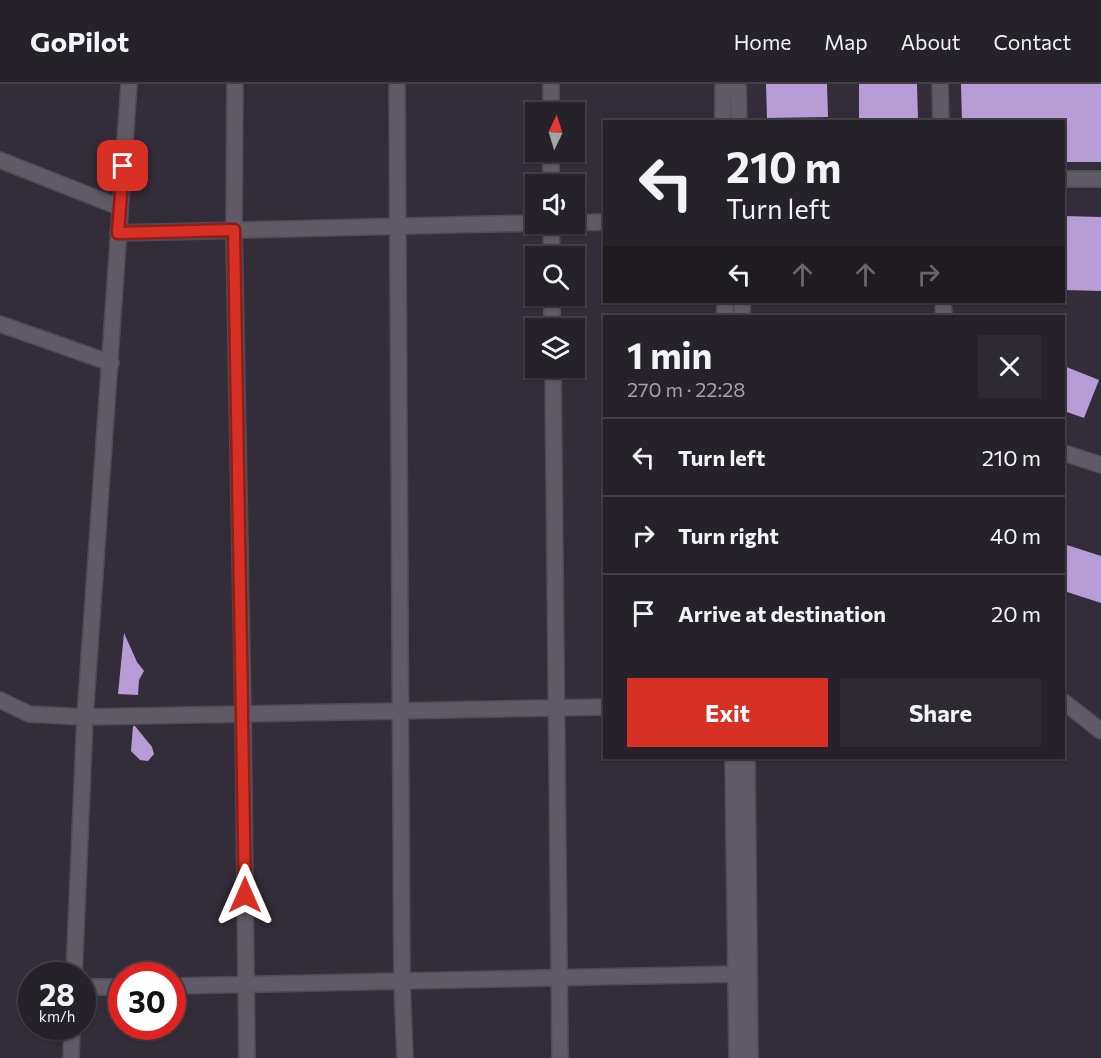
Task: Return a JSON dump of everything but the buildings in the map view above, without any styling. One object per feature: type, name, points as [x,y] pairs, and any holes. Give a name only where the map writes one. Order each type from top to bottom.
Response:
[{"type":"street","points":[[75,962],[85,717],[129,84]]},
{"type":"street","points":[[235,84],[234,230],[247,1058]]},
{"type":"street","points":[[397,84],[402,983],[405,1058]]},
{"type":"street","points":[[551,84],[551,102]]},
{"type":"street","points":[[723,84],[723,120]]},
{"type":"street","points":[[738,84],[739,120]]},
{"type":"street","points":[[940,84],[941,120]]},
{"type":"street","points":[[0,160],[119,207]]},
{"type":"street","points":[[1065,179],[1101,179]]},
{"type":"street","points":[[585,222],[603,222]]},
{"type":"street","points":[[118,233],[525,223]]},
{"type":"street","points":[[0,324],[111,363]]},
{"type":"street","points":[[553,378],[560,1058]]},
{"type":"street","points":[[1065,453],[1101,465]]},
{"type":"street","points":[[0,700],[29,714],[85,717],[556,710],[603,707]]},
{"type":"street","points":[[1065,703],[1101,731]]},
{"type":"street","points":[[733,759],[737,1058]]},
{"type":"street","points":[[747,759],[750,1058]]},
{"type":"street","points":[[186,987],[736,974]]},
{"type":"street","points":[[71,1058],[72,1040]]},
{"type":"route","points":[[123,166],[118,233],[234,230],[245,895]]}]
